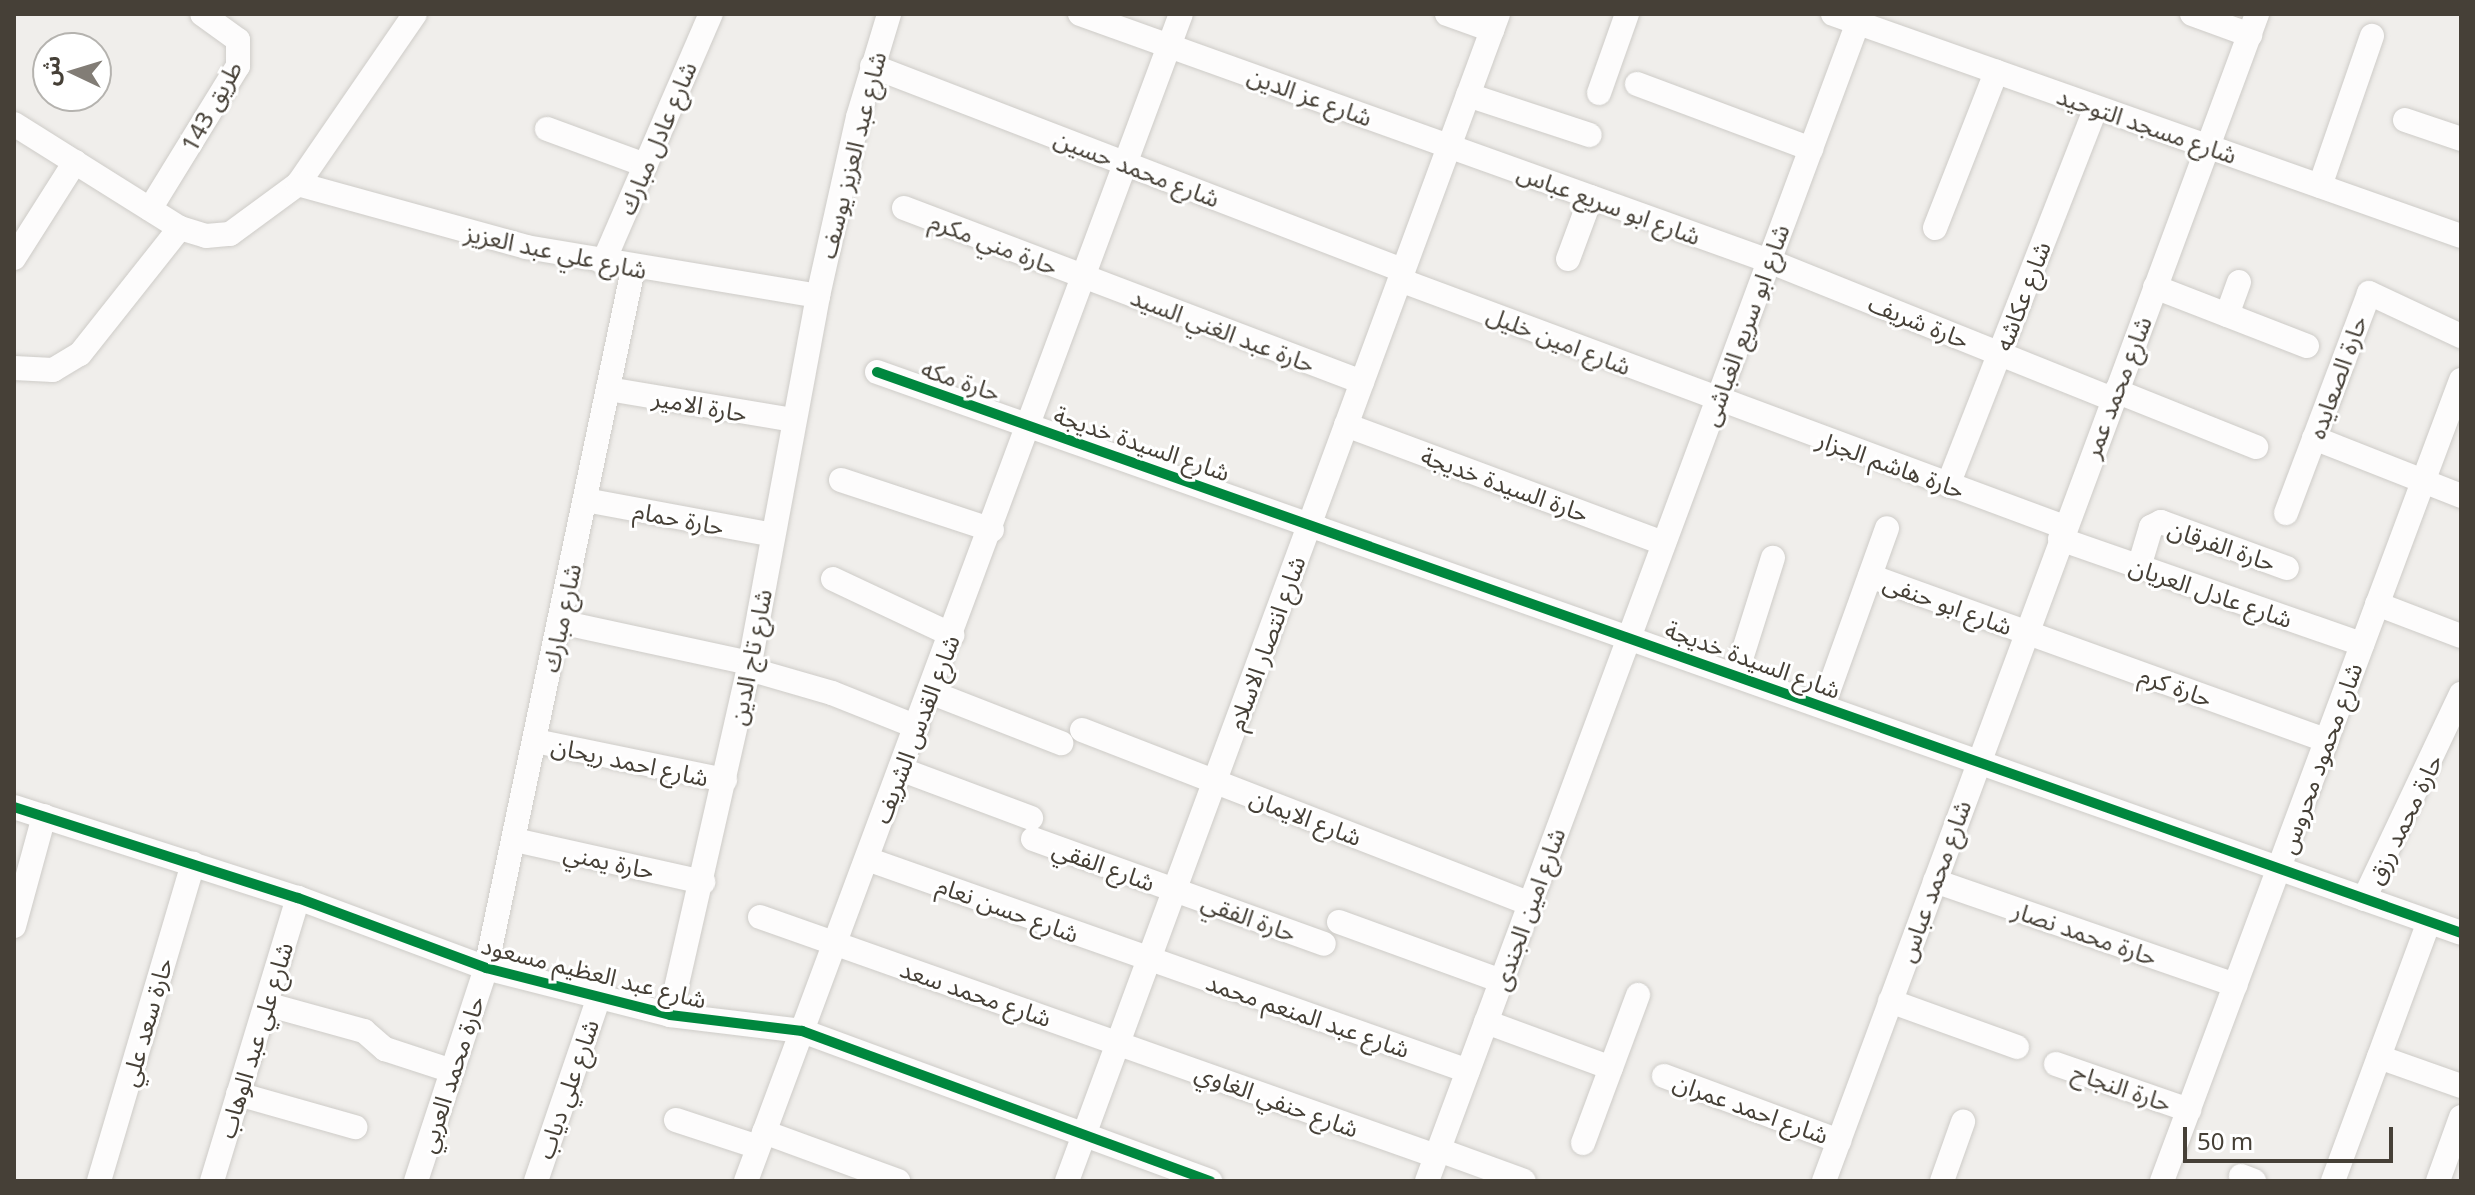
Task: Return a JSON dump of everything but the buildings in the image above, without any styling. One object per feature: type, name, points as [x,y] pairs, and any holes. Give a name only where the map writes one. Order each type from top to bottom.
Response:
[{"type":"street","name":"طريق 143","points":[[150,209],[238,66],[238,40],[202,14]]},
{"type":"street","points":[[14,124],[180,228],[206,236],[230,234],[298,184],[414,14]]},
{"type":"street","name":"شارع عادل مبارك","points":[[603,263],[711,14]]},
{"type":"street","name":"شارع عبد العزيز يوسف","points":[[818,296],[872,66],[889,14]]},
{"type":"street","name":"شارع عز الدين","points":[[1080,14],[1449,146]]},
{"type":"street","name":"شارع القدس الشريف","points":[[746,1181],[992,530],[1181,14]]},
{"type":"street","points":[[1447,14],[1495,22]]},
{"type":"street","points":[[1599,93],[1627,14]]},
{"type":"street","name":"شارع مسجد التوحيد","points":[[1833,14],[1860,18],[1996,72],[2461,236]]},
{"type":"street","points":[[2192,14],[2254,24]]},
{"type":"street","name":"شارع ابو سريع الغباشى","points":[[1629,636],[1860,18]]},
{"type":"street","name":"شارع انتصار الاسلام","points":[[1067,1181],[1495,22]]},
{"type":"street","name":"شارع محمد عمر","points":[[1977,761],[2254,24]]},
{"type":"street","points":[[2320,186],[2372,36]]},
{"type":"street","name":"شارع محمد حسين","points":[[872,66],[1127,164],[1401,275]]},
{"type":"street","points":[[1935,228],[1996,72]]},
{"type":"street","points":[[1637,84],[1811,149]]},
{"type":"street","points":[[1468,95],[1590,135]]},
{"type":"street","name":"شارع عكاشه","points":[[1948,485],[2096,108]]},
{"type":"street","points":[[2405,120],[2461,139]]},
{"type":"street","points":[[547,129],[645,165]]},
{"type":"street","name":"شارع ابو سريع عباس","points":[[1449,146],[1769,261]]},
{"type":"street","points":[[14,258],[75,162]]},
{"type":"street","name":"شارع علي عبد العزيز","points":[[298,184],[450,228],[603,263],[818,296]]},
{"type":"street","points":[[1568,259],[1591,197]]},
{"type":"street","name":"حارة مني مكرم","points":[[904,208],[1085,278]]},
{"type":"street","points":[[14,368],[53,370],[80,354],[180,228]]},
{"type":"street","name":"حارة شريف","points":[[1769,261],[2000,353],[2256,447]]},
{"type":"street","name":"شارع مبارك","points":[[486,968],[633,269]]},
{"type":"street","name":"شارع امين خليل","points":[[1401,275],[1717,400]]},
{"type":"street","name":"حارة عبد الغني السيد","points":[[1085,278],[1362,382]]},
{"type":"street","points":[[2227,315],[2239,282]]},
{"type":"street","points":[[2155,287],[2307,346]]},
{"type":"street","name":"حارة الصعايده","points":[[2286,513],[2369,293],[2461,336]]},
{"type":"street","name":"شارع تاج الدين","points":[[670,1015],[703,882],[749,666],[818,296]]},
{"type":"street","name":"حارة مكه","points":[[877,372],[1031,425]]},
{"type":"street","name":"شارع محمود محروس","points":[[2162,1181],[2461,380]]},
{"type":"street","name":"حارة الامير","points":[[608,389],[793,420]]},
{"type":"street","name":"حارة هاشم الجزار","points":[[1717,400],[1948,485],[2062,533]]},
{"type":"street","name":"شارع السيدة خديجة","points":[[1031,425],[2461,933]]},
{"type":"street","name":"حارة السيدة خديجة","points":[[1346,425],[1664,543]]},
{"type":"street","points":[[2314,438],[2461,496]]},
{"type":"street","points":[[841,480],[992,530]]},
{"type":"street","name":"حارة حمام","points":[[585,500],[773,535]]},
{"type":"street","name":"حارة الفرقان","points":[[2139,567],[2151,527],[2161,522],[2287,568]]},
{"type":"street","points":[[1823,706],[1887,528]]},
{"type":"street","name":"شارع عادل العريان","points":[[2062,533],[2139,567],[2362,644]]},
{"type":"street","points":[[1736,675],[1773,558]]},
{"type":"street","name":"شارع ابو حنفى","points":[[1870,576],[2026,632]]},
{"type":"street","points":[[833,579],[952,635]]},
{"type":"street","points":[[2377,604],[2461,636]]},
{"type":"street","points":[[560,622],[749,666],[832,693],[917,727]]},
{"type":"street","name":"حارة كرم","points":[[2026,632],[2326,740]]},
{"type":"street","name":"شارع امين الجندى","points":[[1427,1181],[1629,636]]},
{"type":"street","name":"شارع الايمان","points":[[930,692],[1214,781],[1530,904]]},
{"type":"street","name":"حارة محمد رزق","points":[[2364,899],[2461,694]]},
{"type":"street","name":"شارع احمد ريحان","points":[[535,741],[725,780]]},
{"type":"street","name":"شارع محمد عباس","points":[[1824,1181],[1977,761]]},
{"type":"street","name":"شارع الفقي","points":[[900,769],[1174,890]]},
{"type":"street","name":"شارع عبد العظيم مسعود","points":[[14,807],[298,898],[486,968],[670,1015],[802,1031],[1210,1181]]},
{"type":"street","points":[[14,926],[44,816]]},
{"type":"street","name":"حارة يمني","points":[[515,840],[703,882]]},
{"type":"street","name":"شارع حسن نعام","points":[[867,859],[1149,959]]},
{"type":"street","name":"حارة سعد علي","points":[[99,1181],[193,864]]},
{"type":"street","name":"حارة محمد نصار","points":[[1935,881],[2235,985]]},
{"type":"street","name":"حارة الفقي","points":[[1174,890],[1324,944]]},
{"type":"street","name":"شارع علي عبد الوهاب","points":[[221,1179],[238,1094],[298,898]]},
{"type":"street","name":"شارع محمد سعد","points":[[760,917],[1118,1043]]},
{"type":"street","points":[[1339,922],[1501,981]]},
{"type":"street","points":[[2333,1181],[2429,922]]},
{"type":"street","name":"شارع عبد المنعم محمد","points":[[1149,959],[1468,1071]]},
{"type":"street","name":"حارة محمد العربي","points":[[416,1181],[486,968]]},
{"type":"street","points":[[1583,1143],[1638,995]]},
{"type":"street","name":"شارع علي دياب","points":[[541,1180],[599,997]]},
{"type":"street","points":[[1890,1001],[2017,1047]]},
{"type":"street","points":[[266,1004],[364,1031],[385,1049],[452,1071]]},
{"type":"street","points":[[1486,1022],[1611,1068]]},
{"type":"street","name":"شارع حنفي الغاوي","points":[[1118,1043],[1524,1181]]},
{"type":"street","points":[[2379,1057],[2461,1086]]},
{"type":"street","name":"حارة النجاح","points":[[2056,1064],[2189,1110]]},
{"type":"street","name":"شارع احمد عمران","points":[[1664,1076],[1839,1141]]},
{"type":"street","points":[[238,1094],[355,1127]]},
{"type":"street","points":[[2438,1181],[2461,1117]]},
{"type":"street","points":[[676,1120],[761,1140],[898,1181]]},
{"type":"street","points":[[1942,1181],[1963,1122]]},
{"type":"cycle path","points":[[877,372],[2461,933]]},
{"type":"cycle path","points":[[14,807],[298,898],[486,968],[670,1015],[802,1031],[1210,1181]]}]
